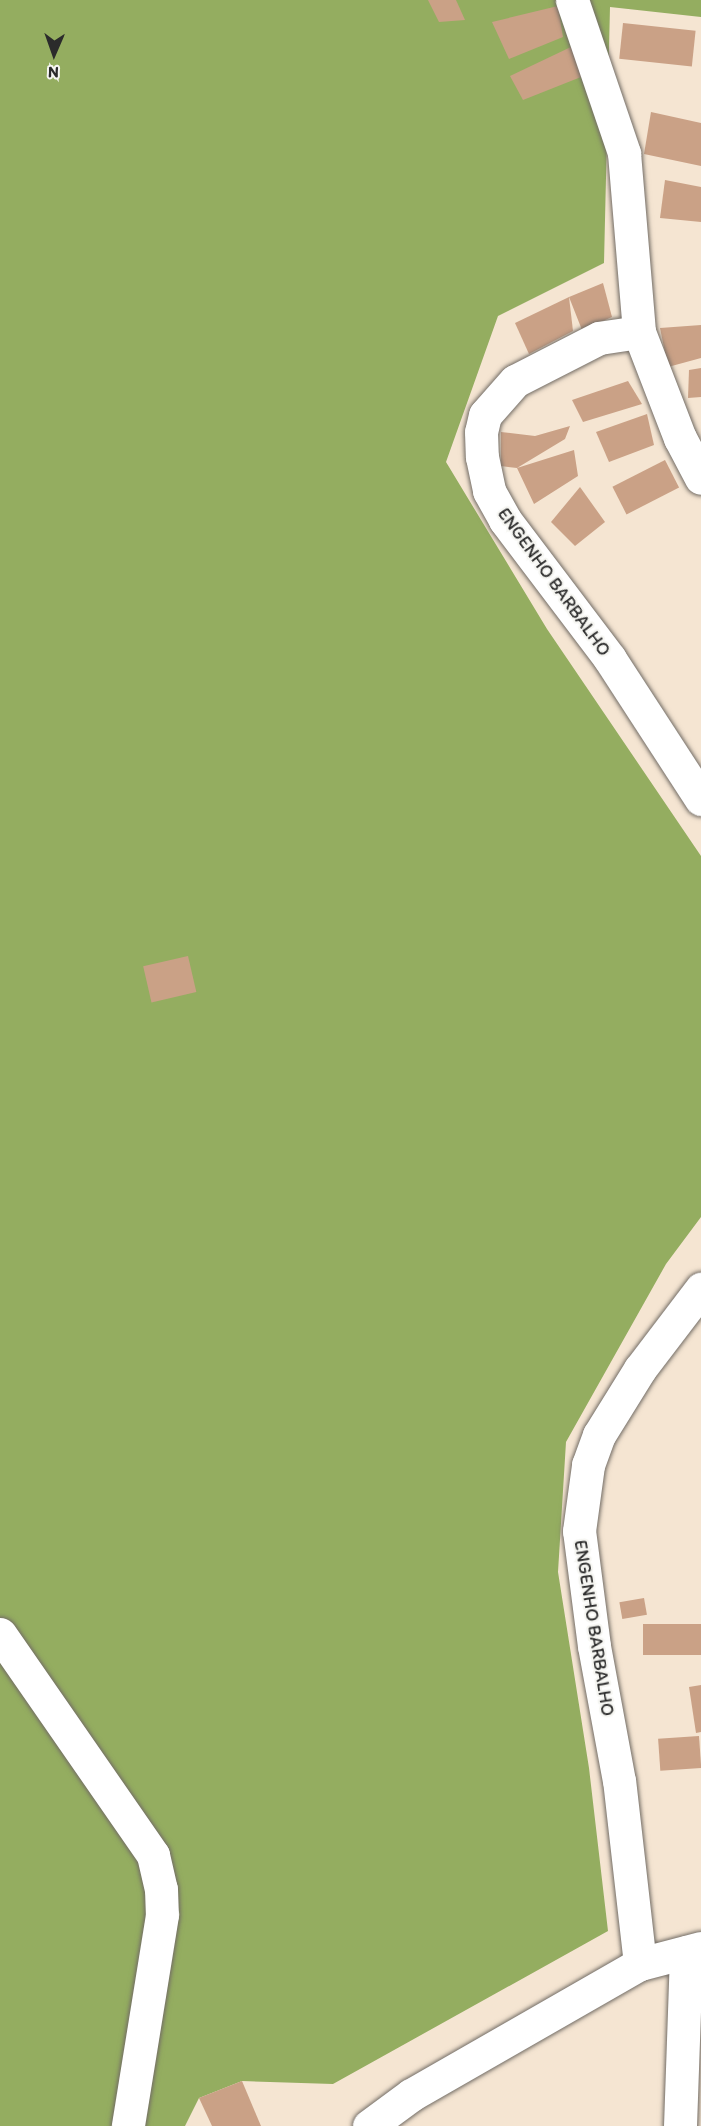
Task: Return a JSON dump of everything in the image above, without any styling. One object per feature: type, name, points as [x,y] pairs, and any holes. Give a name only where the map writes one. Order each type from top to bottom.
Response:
[{"type":"street","points":[[572,0],[624,153],[639,332],[680,438],[701,478]]},
{"type":"street","name":"ENGENHO BARBALHO","points":[[639,332],[599,338],[515,381],[485,414],[481,432],[482,457],[489,490],[505,520],[610,659],[701,799]]},
{"type":"street","name":"ENGENHO BARBALHO","points":[[640,1964],[619,1780],[594,1646],[579,1532],[588,1465],[599,1435],[640,1370],[701,1289]]},
{"type":"street","points":[[0,1634],[153,1855],[161,1889],[162,1915],[128,2126]]},
{"type":"street","points":[[369,2126],[430,2084],[640,1964],[694,1950],[680,2126]]},
{"type":"green space","points":[[0,0],[701,0],[701,17],[610,7],[604,263],[498,316],[446,462],[547,629],[701,856],[701,1217],[666,1264],[566,1442],[558,1572],[589,1768],[608,1931],[333,2084],[242,2081],[199,2098],[185,2126],[0,2126]]},
{"type":"building","points":[[428,0],[456,0],[465,20],[439,22]]},
{"type":"building","points":[[558,6],[563,37],[509,59],[492,22]]},
{"type":"building","points":[[623,23],[696,31],[692,66],[619,59]]},
{"type":"building","points":[[573,46],[586,75],[523,100],[510,76]]},
{"type":"building","points":[[651,112],[701,123],[701,166],[644,154]]},
{"type":"building","points":[[665,180],[701,187],[701,222],[660,218]]},
{"type":"building","points":[[603,283],[612,317],[582,330],[569,297]]},
{"type":"building","points":[[569,297],[573,331],[529,354],[515,323]]},
{"type":"building","points":[[701,325],[701,358],[668,367],[660,328]]},
{"type":"building","points":[[701,368],[701,397],[688,398],[689,370]]},
{"type":"building","points":[[628,381],[642,404],[583,422],[572,400]]},
{"type":"building","points":[[647,414],[654,445],[609,462],[596,432]]},
{"type":"building","points":[[570,426],[565,439],[517,468],[501,466],[501,432],[535,436]]},
{"type":"building","points":[[574,450],[578,476],[534,504],[517,468]]},
{"type":"building","points":[[665,460],[679,488],[627,514],[612,487]]},
{"type":"building","points":[[580,487],[605,522],[575,546],[551,522]]},
{"type":"building","points":[[188,956],[196,992],[152,1002],[143,966]]},
{"type":"building","points":[[644,1598],[647,1615],[622,1619],[619,1602]]},
{"type":"building","points":[[643,1624],[701,1624],[701,1655],[643,1655]]},
{"type":"building","points":[[701,1685],[701,1732],[696,1733],[689,1687]]},
{"type":"building","points":[[699,1736],[701,1768],[660,1771],[658,1739]]},
{"type":"building","points":[[242,2081],[261,2126],[212,2126],[199,2098]]}]
